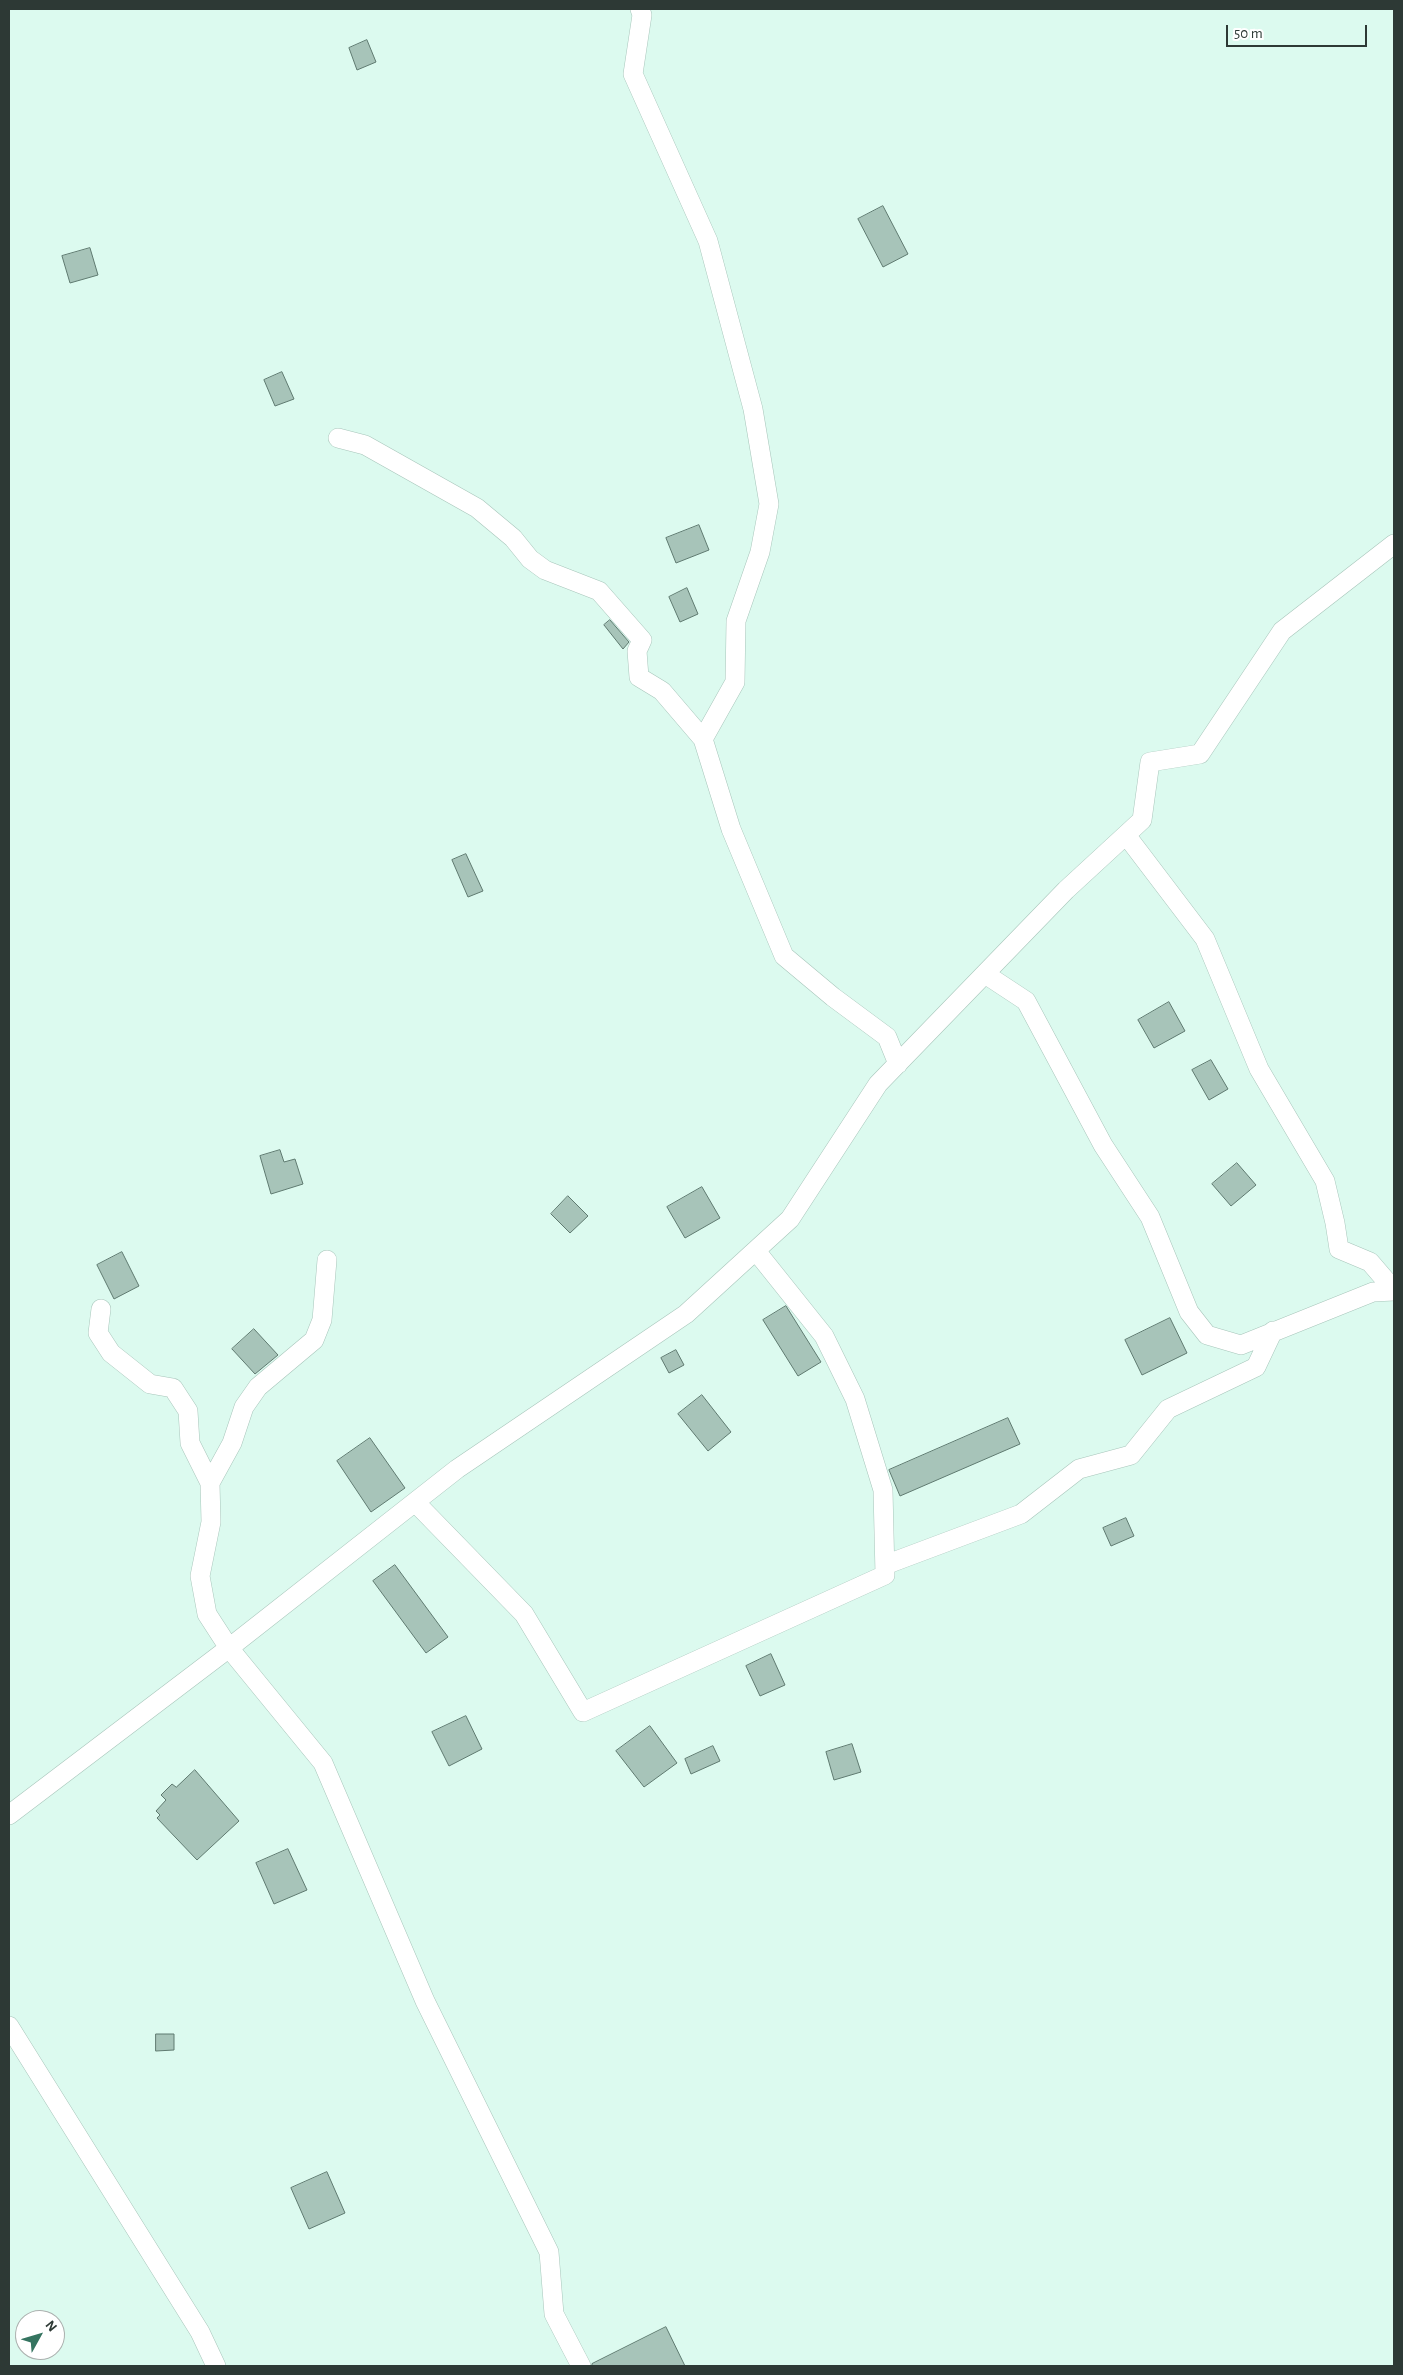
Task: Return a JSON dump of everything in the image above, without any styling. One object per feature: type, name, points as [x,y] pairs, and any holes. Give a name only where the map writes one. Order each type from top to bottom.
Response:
[{"type":"street","points":[[640,9],[642,15],[633,74],[708,241],[753,409],[769,504],[760,552],[736,621],[734,682],[703,739]]},
{"type":"street","points":[[338,438],[365,445],[477,508],[513,538],[530,559],[545,570],[599,591],[642,640],[637,651],[639,676],[662,692],[703,739],[731,829],[784,956],[833,997],[886,1037],[898,1064]]},
{"type":"street","points":[[9,1815],[229,1648],[457,1469],[686,1314],[790,1219],[878,1084],[1066,890],[1142,820],[1150,762],[1200,754],[1282,631],[1394,544]]},
{"type":"street","points":[[1126,835],[1205,939],[1260,1069],[1325,1181],[1339,1249],[1370,1262],[1394,1290]]},
{"type":"street","points":[[985,974],[1026,1001],[1103,1144],[1150,1217],[1189,1312],[1207,1335],[1241,1345],[1373,1292],[1394,1290]]},
{"type":"street","points":[[415,1502],[524,1614],[583,1712],[885,1575],[883,1490],[854,1399],[824,1336],[756,1250]]},
{"type":"street","points":[[210,1483],[232,1443],[244,1407],[258,1387],[314,1340],[322,1320],[327,1260]]},
{"type":"street","points":[[101,1308],[98,1334],[111,1353],[150,1384],[173,1388],[188,1410],[190,1443],[210,1483],[211,1522],[200,1576],[207,1614],[229,1648],[323,1763],[425,2001],[548,2252],[554,2314],[581,2366]]},
{"type":"street","points":[[885,1565],[1021,1514],[1079,1469],[1131,1456],[1168,1409],[1256,1367],[1273,1332]]},
{"type":"street","points":[[9,2026],[200,2332],[216,2366]]},
{"type":"building","points":[[367,40],[376,62],[357,70],[349,48]]},
{"type":"building","points":[[883,206],[908,254],[883,267],[858,219]]},
{"type":"building","points":[[90,248],[98,275],[70,283],[62,256]]},
{"type":"building","points":[[282,372],[294,399],[275,406],[264,380]]},
{"type":"building","points":[[699,525],[709,550],[676,563],[666,538]]},
{"type":"building","points":[[687,588],[698,614],[680,622],[669,597]]},
{"type":"building","points":[[610,620],[629,642],[623,649],[604,625]]},
{"type":"building","points":[[466,854],[483,891],[468,897],[452,860]]},
{"type":"building","points":[[1169,1002],[1185,1031],[1154,1048],[1138,1020]]},
{"type":"building","points":[[1211,1060],[1228,1089],[1209,1100],[1192,1070]]},
{"type":"building","points":[[280,1150],[284,1162],[295,1159],[303,1184],[271,1194],[260,1156]]},
{"type":"building","points":[[1237,1163],[1256,1185],[1231,1206],[1212,1184]]},
{"type":"building","points":[[702,1187],[720,1218],[685,1238],[667,1207]]},
{"type":"building","points":[[568,1196],[588,1216],[570,1233],[551,1214]]},
{"type":"building","points":[[122,1252],[139,1286],[114,1299],[97,1265]]},
{"type":"building","points":[[786,1306],[821,1362],[798,1376],[763,1320]]},
{"type":"building","points":[[1170,1318],[1187,1353],[1142,1375],[1125,1340]]},
{"type":"building","points":[[254,1329],[278,1355],[255,1374],[232,1349]]},
{"type":"building","points":[[676,1350],[684,1365],[669,1373],[661,1358]]},
{"type":"building","points":[[702,1395],[731,1432],[708,1451],[678,1414]]},
{"type":"building","points":[[1008,1418],[1020,1444],[900,1496],[889,1470]]},
{"type":"building","points":[[370,1438],[405,1488],[371,1512],[337,1461]]},
{"type":"building","points":[[1126,1518],[1134,1536],[1111,1546],[1103,1528]]},
{"type":"building","points":[[395,1565],[448,1637],[426,1653],[373,1581]]},
{"type":"building","points":[[771,1654],[785,1685],[760,1696],[746,1666]]},
{"type":"building","points":[[466,1716],[482,1749],[449,1766],[432,1732]]},
{"type":"building","points":[[650,1726],[677,1763],[644,1787],[616,1751]]},
{"type":"building","points":[[852,1744],[861,1772],[834,1780],[826,1752]]},
{"type":"building","points":[[713,1746],[720,1761],[691,1774],[685,1759]]},
{"type":"building","points":[[195,1770],[239,1821],[197,1860],[157,1818],[160,1815],[156,1811],[166,1800],[161,1795],[172,1784],[176,1787]]},
{"type":"building","points":[[288,1849],[307,1890],[274,1904],[256,1863]]},
{"type":"building","points":[[156,2034],[174,2034],[174,2050],[156,2051]]},
{"type":"building","points":[[327,2172],[345,2213],[309,2229],[291,2188]]},
{"type":"building","points":[[666,2327],[685,2366],[592,2366],[592,2364]]}]
